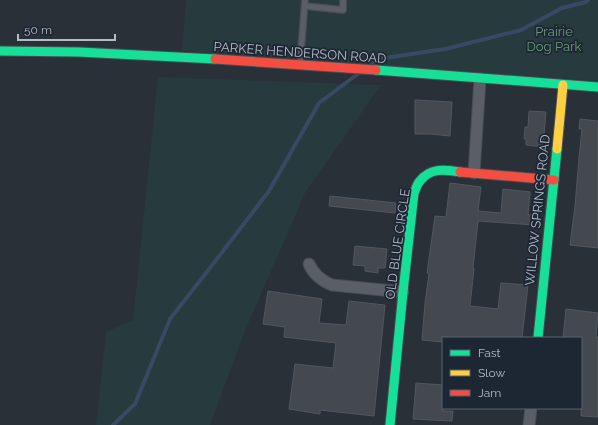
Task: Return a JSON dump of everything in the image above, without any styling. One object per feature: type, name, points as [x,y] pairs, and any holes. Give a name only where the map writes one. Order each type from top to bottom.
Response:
[{"type":"street","name":"PARKER HENDERSON ROAD","points":[[0,51],[77,52],[193,57],[598,87]]},
{"type":"street","points":[[474,173],[480,79]]},
{"type":"street","name":"WILLOW SPRINGS ROAD","points":[[538,337],[563,85]]},
{"type":"street","name":"OLD BLUE CIRCLE","points":[[390,425],[414,193],[420,181],[430,172],[440,170],[554,180]]},
{"type":"street","points":[[309,264],[312,270],[324,282],[332,285],[403,292]]},
{"type":"street","points":[[529,425],[531,409]]},
{"type":"lane","points":[[300,64],[305,3],[342,10],[343,0]]},
{"type":"green space","name":"Prairie Dog Park","points":[[186,0],[598,0],[598,81],[182,51]]},
{"type":"green space","points":[[158,77],[381,85],[306,191],[246,328],[210,425],[96,425],[106,332],[133,320]]},
{"type":"building","points":[[415,100],[452,102],[450,136],[415,134]]},
{"type":"building","points":[[529,111],[546,112],[543,147],[526,145],[526,139],[524,139],[525,127],[528,127]]},
{"type":"building","points":[[580,119],[598,121],[598,248],[570,245],[582,129],[579,129]]},
{"type":"building","points":[[450,183],[481,187],[478,211],[501,213],[503,189],[530,192],[528,215],[535,215],[534,225],[478,221],[470,306],[498,309],[501,283],[528,285],[522,337],[442,337],[442,342],[422,340],[429,274],[427,273],[435,216],[446,217]]},
{"type":"building","points":[[330,196],[396,203],[395,213],[329,206]]},
{"type":"building","points":[[355,246],[387,249],[385,268],[378,268],[378,273],[365,271],[365,266],[353,265]]},
{"type":"building","points":[[268,291],[322,299],[319,323],[346,325],[349,301],[385,305],[374,416],[320,410],[320,414],[289,409],[295,364],[333,368],[336,343],[284,337],[285,327],[263,324]]},
{"type":"building","points":[[566,309],[598,313],[596,337],[598,337],[598,417],[581,416],[582,337],[563,337]]},
{"type":"building","points":[[416,383],[442,385],[442,409],[443,411],[453,411],[452,421],[413,419]]},
{"type":"waterway","points":[[369,66],[378,59],[445,49],[521,30],[562,8],[586,2],[588,0]]},
{"type":"waterway","points":[[113,425],[135,404],[170,319],[269,191],[319,103],[359,73]]},
{"type":"traffic: fast","points":[[0,51],[79,52],[215,59]]},
{"type":"traffic: fast","points":[[376,70],[598,87]]},
{"type":"traffic: fast","points":[[538,337],[557,149]]},
{"type":"traffic: fast","points":[[390,425],[414,193],[419,182],[429,173],[438,170],[460,172]]},
{"type":"traffic: slow","points":[[557,149],[563,85]]},
{"type":"traffic: jam","points":[[215,59],[376,70]]},
{"type":"traffic: jam","points":[[460,172],[554,180]]}]
